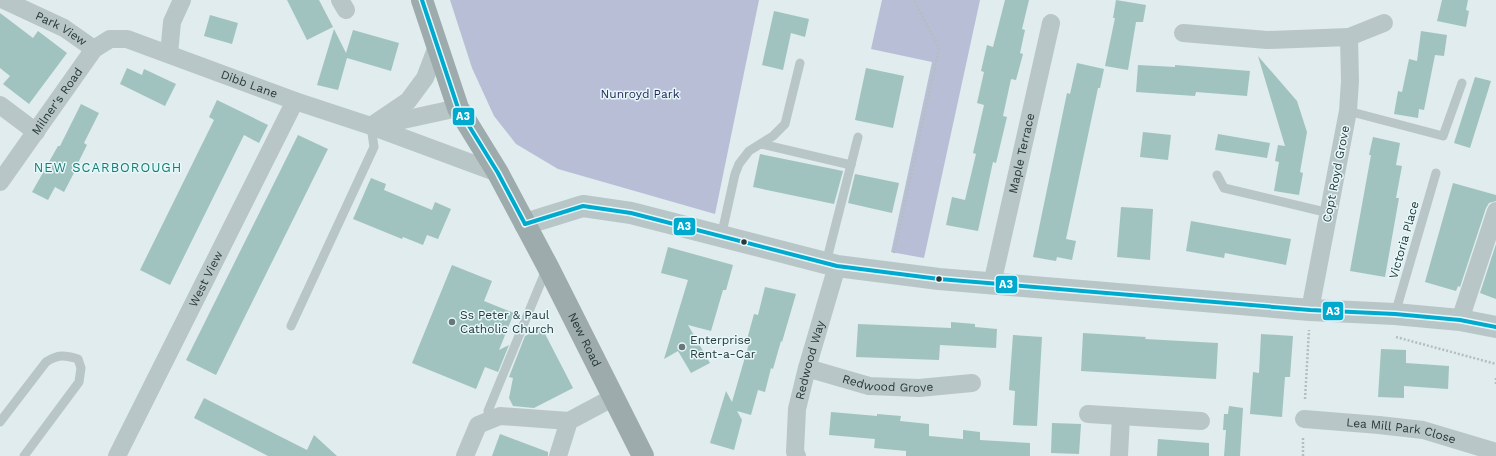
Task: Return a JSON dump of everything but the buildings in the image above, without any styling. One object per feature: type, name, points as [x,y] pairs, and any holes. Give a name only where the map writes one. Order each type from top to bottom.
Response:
[{"type":"main road","name":"New Road","points":[[422,0],[438,44],[458,108],[498,173],[548,267],[643,456]]},
{"type":"street","name":"Park View","points":[[4,0],[64,28],[94,49]]},
{"type":"street","points":[[169,54],[172,22],[182,0]]},
{"type":"street","name":"Maple Terrace","points":[[992,284],[1050,23]]},
{"type":"street","points":[[1183,33],[1267,40],[1350,37],[1384,24]]},
{"type":"street","name":"Copt Royd Grove","points":[[1310,310],[1348,111],[1350,37]]},
{"type":"street","name":"Milner's Road","points":[[0,182],[94,49],[110,39],[128,39]]},
{"type":"street","name":"Dibb Lane","points":[[128,39],[295,101],[371,126],[498,173]]},
{"type":"street","points":[[371,126],[408,101],[425,78],[438,44]]},
{"type":"street","name":"West View","points":[[124,454],[295,101]]},
{"type":"street","points":[[0,105],[36,132]]},
{"type":"street","name":"Dibb Lane","points":[[371,126],[458,108]]},
{"type":"street","points":[[525,224],[583,206],[631,213],[832,264],[890,273],[992,284],[1310,310],[1395,314],[1460,320],[1496,327]]},
{"type":"street","points":[[1460,320],[1496,211]]},
{"type":"street","name":"Redwood Way","points":[[797,456],[795,452],[797,409],[832,264]]},
{"type":"street","name":"Redwood Grove","points":[[806,368],[868,386],[919,388],[972,383]]},
{"type":"street","points":[[465,456],[478,425],[500,416],[569,421],[614,397]]},
{"type":"street","points":[[1088,414],[1201,421]]},
{"type":"street","points":[[1119,456],[1121,416]]},
{"type":"street","name":"Lea Mill Park Close","points":[[1304,419],[1423,430],[1496,452]]},
{"type":"street","points":[[558,456],[569,421]]},
{"type":"lane","points":[[722,237],[735,174],[739,164],[749,151],[773,136],[785,124],[800,63]]},
{"type":"lane","points":[[1348,111],[1443,136],[1462,83]]},
{"type":"lane","points":[[291,326],[374,146],[371,126]]},
{"type":"lane","points":[[832,264],[851,165],[858,137]]},
{"type":"lane","points":[[761,144],[851,165]]},
{"type":"lane","name":"Victoria Place","points":[[1395,314],[1436,173]]},
{"type":"lane","points":[[1217,175],[1224,188],[1329,212]]},
{"type":"lane","points":[[488,411],[548,267]]},
{"type":"lane","points":[[0,422],[46,362],[55,356],[67,356],[78,359],[81,368],[79,382],[24,456]]},
{"type":"path","points":[[890,273],[939,48],[914,0]]},
{"type":"path","points":[[1304,419],[1310,310]]},
{"type":"path","points":[[1389,335],[1496,364]]},
{"type":"path","points":[[1496,378],[1496,384]]},
{"type":"green space","name":"Nunroyd Park","points":[[450,0],[759,0],[715,214],[558,169],[516,144],[494,116],[472,68]]},
{"type":"green space","points":[[882,0],[980,0],[924,258],[891,252],[932,62],[871,49]]},
{"type":"transit line","name":"A3","points":[[422,0],[458,108],[498,173],[525,224]]},
{"type":"transit line","name":"A3","points":[[525,224],[583,206],[631,213],[837,266],[939,279],[1310,310],[1395,314],[1460,320],[1496,327]]},
{"type":"place","name":"Ss Peter & Paul Catholic Church","points":[[452,322]]},
{"type":"place","name":"Enterprise Rent-a-Car","points":[[682,347]]},
{"type":"district","name":"NEW SCARBOROUGH","points":[[108,167]]}]
